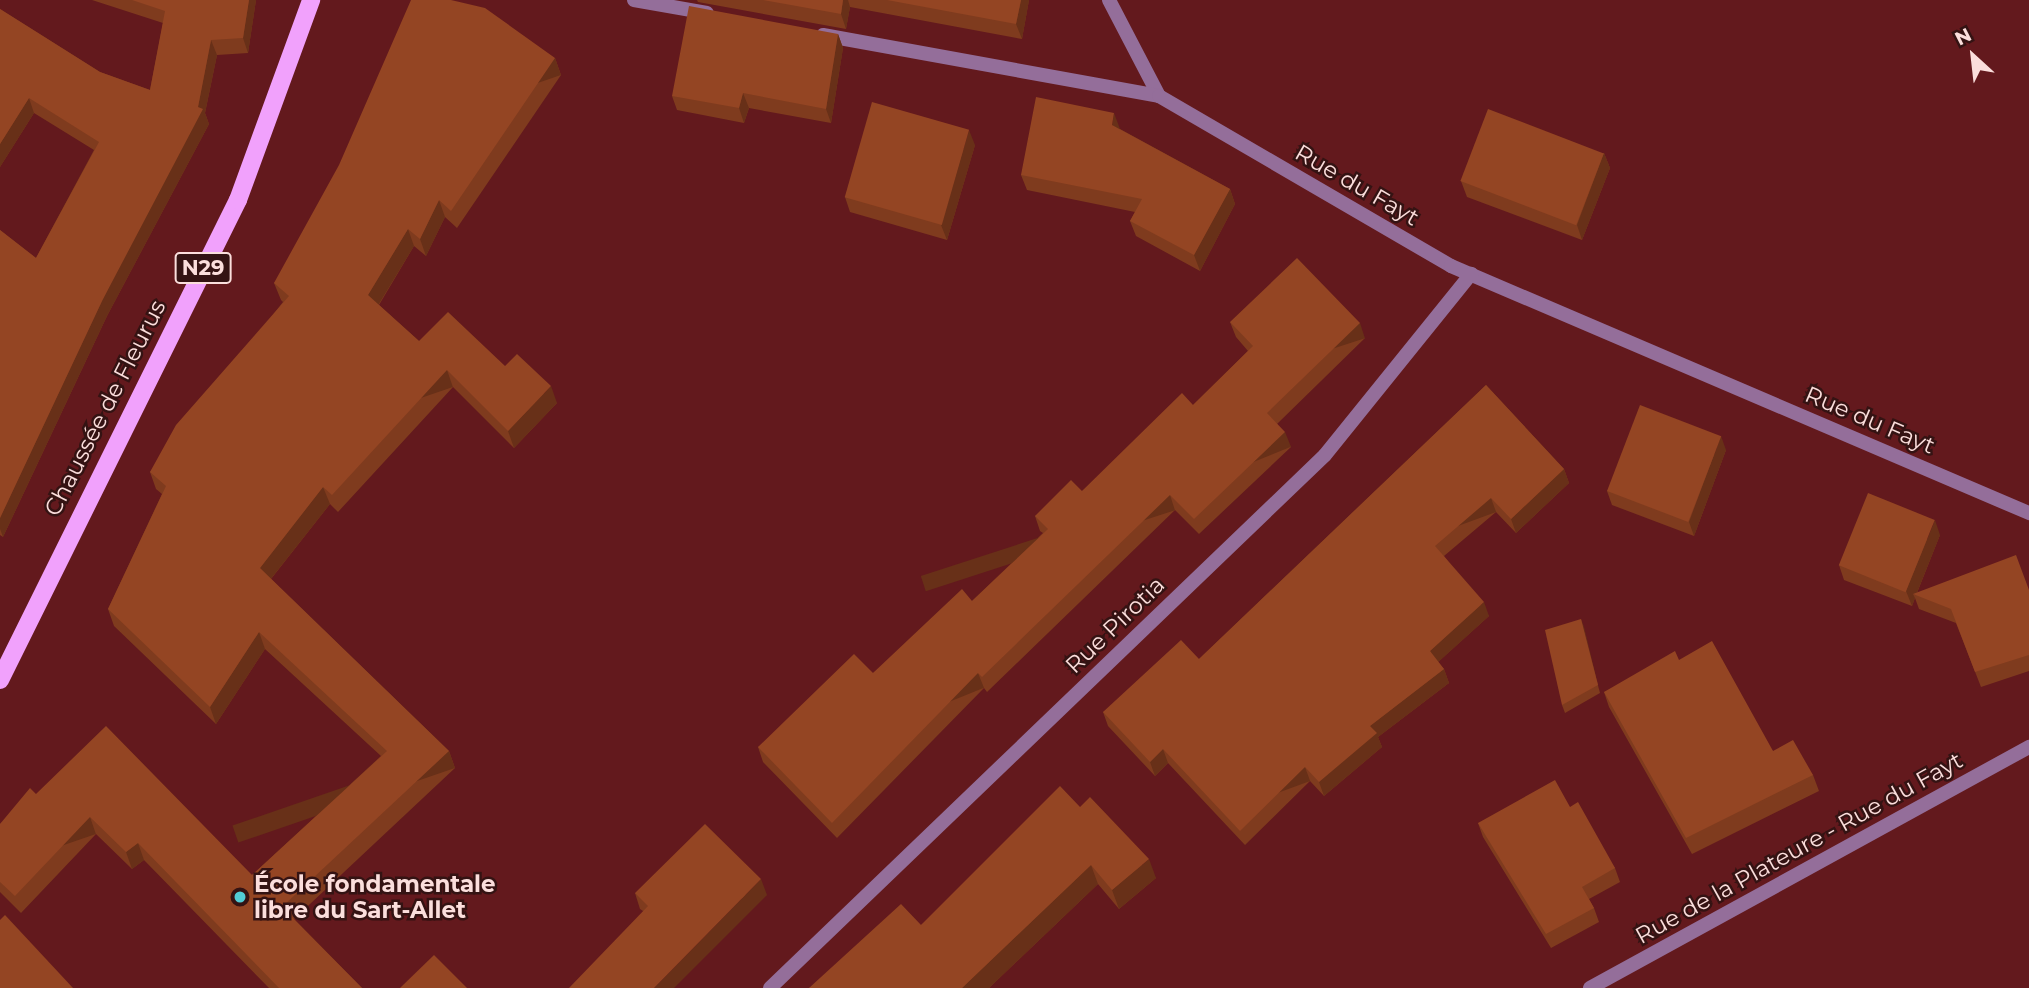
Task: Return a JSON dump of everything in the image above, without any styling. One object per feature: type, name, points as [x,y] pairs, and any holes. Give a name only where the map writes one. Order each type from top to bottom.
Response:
[{"type":"main road","name":"Chaussée de Fleurus","points":[[0,680],[239,200],[311,0]]},
{"type":"street","points":[[634,0],[728,17]]},
{"type":"street","points":[[1109,0],[1159,96]]},
{"type":"street","name":"Rue du Fayt","points":[[809,32],[1159,96],[1471,274],[2029,513]]},
{"type":"street","name":"Rue Pirotia","points":[[769,988],[1325,455],[1471,274]]},
{"type":"street","name":"Rue de la Plateure - Rue du Fayt","points":[[1590,988],[2029,747]]},
{"type":"building","points":[[132,0],[249,0],[243,38],[211,40],[198,107],[203,109],[102,301],[0,518],[0,230],[36,258],[99,142],[29,98],[0,144],[0,9],[100,72],[150,90],[165,11]]},
{"type":"building","points":[[411,0],[451,0],[485,8],[555,58],[451,211],[439,200],[420,239],[408,229],[368,295],[419,341],[448,312],[505,366],[517,354],[551,386],[508,431],[447,370],[332,495],[323,487],[260,568],[449,751],[282,907],[362,988],[279,988],[138,843],[126,852],[90,817],[15,896],[0,882],[0,824],[30,788],[36,794],[106,726],[252,875],[387,751],[259,632],[210,707],[108,609],[166,486],[150,472],[176,425],[289,296],[274,283],[339,165]]},
{"type":"building","points":[[763,0],[843,0],[841,14]]},
{"type":"building","points":[[887,0],[1021,0],[1016,24]]},
{"type":"building","points":[[689,6],[838,34],[826,109],[743,93],[739,108],[672,96]]},
{"type":"building","points":[[1036,97],[1114,113],[1112,125],[1230,189],[1194,255],[1130,221],[1142,199],[1021,175]]},
{"type":"building","points":[[872,102],[969,130],[942,225],[845,197]]},
{"type":"building","points":[[1488,109],[1604,153],[1576,225],[1460,181]]},
{"type":"building","points":[[1297,258],[1360,323],[1267,413],[1285,432],[1194,519],[1170,495],[982,677],[978,673],[832,823],[758,747],[854,654],[873,673],[962,589],[972,601],[1048,529],[1035,516],[1071,480],[1082,491],[1182,393],[1193,405],[1253,346],[1230,322]]},
{"type":"building","points":[[1486,385],[1564,469],[1511,519],[1491,498],[1435,546],[1484,602],[1430,651],[1444,669],[1370,726],[1377,733],[1319,782],[1305,767],[1240,831],[1163,749],[1150,762],[1103,712],[1181,640],[1199,659]]},
{"type":"building","points":[[1640,405],[1721,436],[1688,522],[1607,491]]},
{"type":"building","points":[[1868,493],[1935,520],[1906,592],[1839,565]]},
{"type":"building","points":[[2016,555],[2029,590],[2029,655],[1975,672],[1951,609],[1913,594]]},
{"type":"building","points":[[1581,619],[1598,685],[1562,705],[1545,630]]},
{"type":"building","points":[[1712,641],[1773,751],[1793,740],[1813,775],[1686,838],[1604,692],[1675,651],[1679,660]]},
{"type":"building","points":[[1555,780],[1570,807],[1578,802],[1615,868],[1582,887],[1594,908],[1546,934],[1478,823]]},
{"type":"building","points":[[1060,786],[1080,807],[1090,797],[1149,859],[1112,890],[1091,865],[962,988],[809,988],[901,904],[921,925]]},
{"type":"building","points":[[705,824],[761,879],[654,988],[569,988],[648,906],[635,893]]},
{"type":"building","points":[[5,915],[73,988],[0,988],[0,920]]},
{"type":"building","points":[[434,955],[467,988],[400,988]]},
{"type":"place","name":"École fondamentale libre du Sart-Allet","points":[[240,897]]}]
